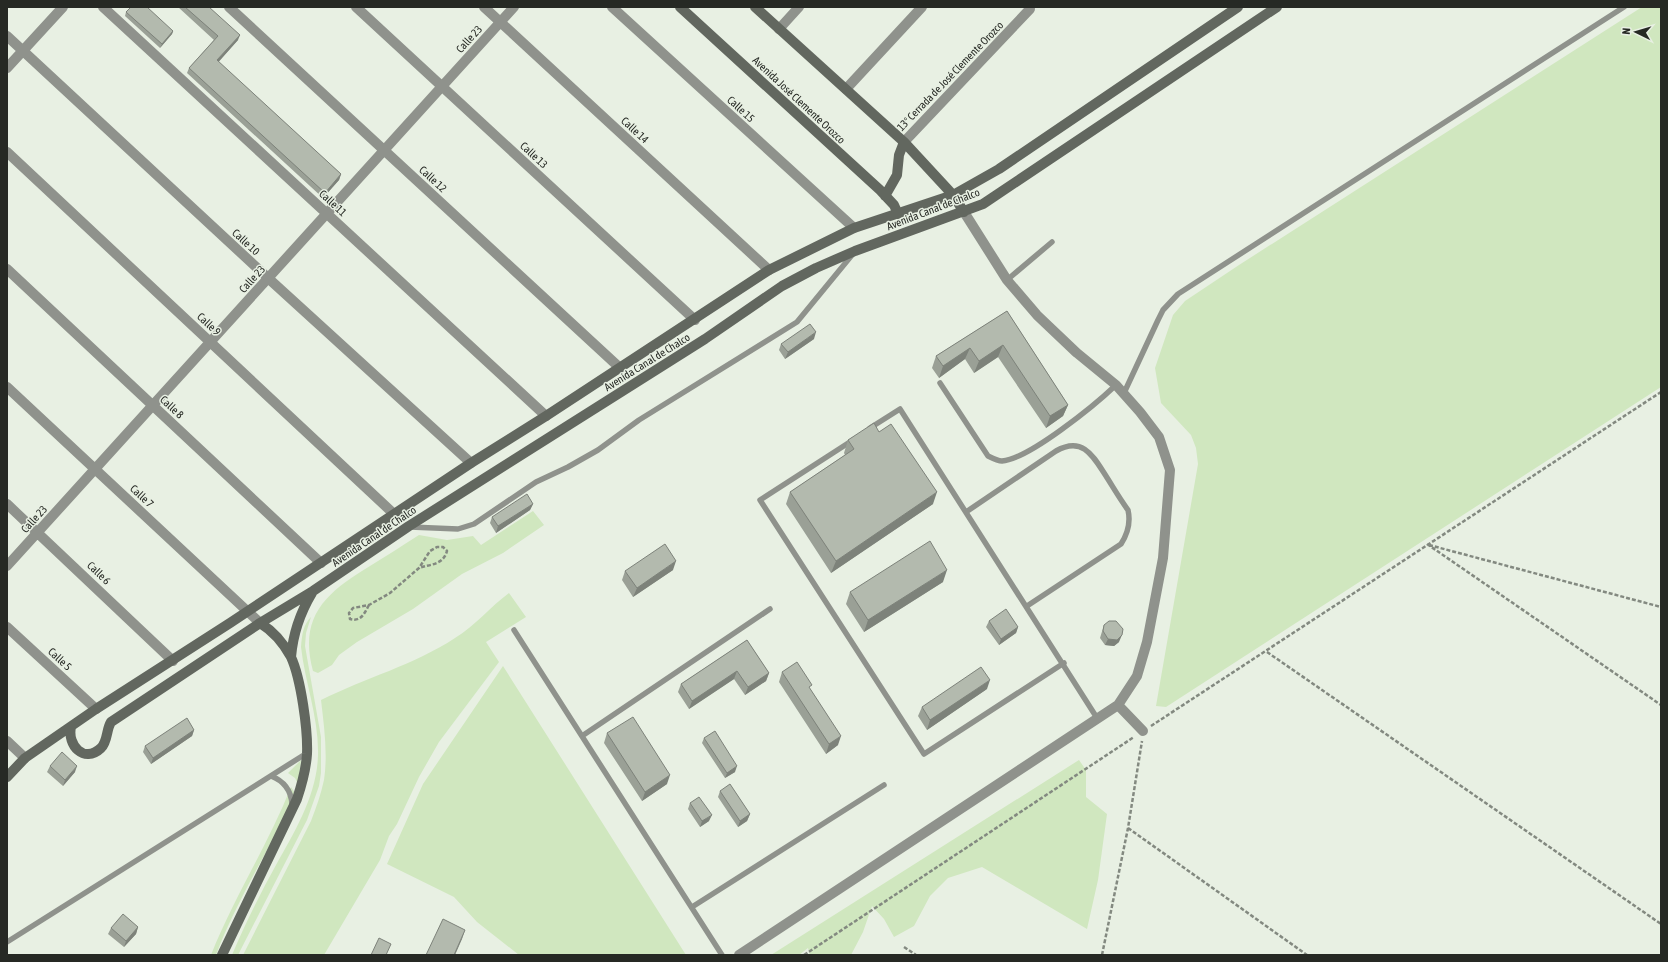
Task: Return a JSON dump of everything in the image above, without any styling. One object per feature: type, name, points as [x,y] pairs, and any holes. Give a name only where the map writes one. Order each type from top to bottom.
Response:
[{"type":"main road","points":[[755,7],[904,142],[953,195],[964,212]]},
{"type":"main road","name":"Avenida Canal de Chalco","points":[[7,777],[25,758],[96,709],[173,661],[471,463],[695,320],[769,270],[854,228],[953,195],[999,169],[1238,7]]},
{"type":"main road","name":"Avenida Canal de Chalco","points":[[71,726],[70,740],[78,750],[88,754],[98,750],[106,742],[108,728],[112,722],[260,623],[313,591],[409,526],[705,339],[782,286],[816,268],[854,251],[983,204],[1277,7]]},
{"type":"main road","name":"Avenida José Clemente Orozco","points":[[684,8],[885,196],[894,205],[898,214]]},
{"type":"main road","points":[[885,196],[897,175],[899,155],[904,142]]},
{"type":"main road","points":[[290,657],[292,641],[300,616],[313,591]]},
{"type":"main road","points":[[222,955],[250,893],[291,813],[304,777],[307,753],[306,721],[295,668],[280,640],[269,629],[260,623]]},
{"type":"street","points":[[7,68],[63,7]]},
{"type":"street","name":"Calle 11","points":[[103,7],[546,416]]},
{"type":"street","name":"Calle 12","points":[[229,7],[620,368]]},
{"type":"street","name":"Calle 13","points":[[356,7],[695,320]]},
{"type":"street","name":"Calle 14","points":[[484,7],[769,270]]},
{"type":"street","name":"Calle 23","points":[[7,566],[514,7]]},
{"type":"street","name":"Calle 15","points":[[612,7],[854,228]]},
{"type":"street","points":[[779,29],[799,7]]},
{"type":"street","points":[[846,89],[922,7]]},
{"type":"street","name":"13° Cerrada de José Clemente Orozco","points":[[904,142],[1030,9]]},
{"type":"street","name":"Calle 10","points":[[7,36],[268,278],[471,463]]},
{"type":"street","name":"Calle 9","points":[[7,152],[394,514]]},
{"type":"street","points":[[739,955],[1118,704],[1136,676],[1147,642],[1163,558],[1170,470],[1159,437],[1116,385],[1076,353],[1037,315],[1007,280],[964,212]]},
{"type":"street","name":"Calle 8","points":[[7,269],[320,563]]},
{"type":"street","name":"Calle 7","points":[[7,388],[260,623]]},
{"type":"street","name":"Calle 6","points":[[7,504],[173,661]]},
{"type":"street","name":"Calle 5","points":[[7,627],[96,709]]},
{"type":"street","points":[[1118,704],[1143,731]]},
{"type":"street","points":[[7,741],[25,758]]},
{"type":"lane","points":[[1124,393],[1160,315],[1178,294],[1624,7]]},
{"type":"lane","points":[[1007,280],[1052,242]]},
{"type":"lane","points":[[409,526],[458,529],[474,524],[536,482],[568,467],[598,450],[639,420],[797,322],[854,251]]},
{"type":"lane","points":[[940,383],[988,456],[1000,461],[1013,459],[1057,433],[1086,412],[1116,385]]},
{"type":"lane","points":[[866,431],[900,409],[1064,663],[1097,718]]},
{"type":"lane","points":[[860,435],[760,500],[924,754],[1064,663]]},
{"type":"lane","points":[[966,512],[1056,451],[1068,446],[1075,446],[1081,447],[1092,454],[1128,510],[1128,530],[1121,544],[1027,606]]},
{"type":"lane","points":[[582,736],[770,609]]},
{"type":"lane","points":[[514,630],[722,955]]},
{"type":"lane","points":[[7,942],[307,753]]},
{"type":"lane","points":[[271,776],[282,781],[290,792],[292,806],[291,813]]},
{"type":"lane","points":[[692,907],[884,785]]},
{"type":"path","points":[[804,955],[1143,731],[1267,652],[1427,544],[1661,392]]},
{"type":"path","points":[[1427,544],[1661,607]]},
{"type":"path","points":[[1427,544],[1661,704]]},
{"type":"path","points":[[369,605],[362,618],[354,620],[350,619],[349,613],[352,608],[369,605],[390,593],[419,568],[430,551],[437,547],[443,548],[447,551],[442,561],[437,564],[419,568]]},
{"type":"path","points":[[1267,652],[1661,924]]},
{"type":"path","points":[[1102,955],[1128,828],[1143,731]]},
{"type":"path","points":[[1128,828],[1308,955]]},
{"type":"path","points":[[904,947],[916,955]]},
{"type":"green space","points":[[1642,7],[1661,7],[1661,387],[1166,707],[1156,706],[1198,464],[1196,448],[1191,435],[1161,403],[1155,368],[1173,315],[1185,301],[1239,265]]},
{"type":"green space","points":[[533,511],[544,525],[503,553],[462,574],[413,609],[357,642],[339,655],[332,665],[318,673],[313,671],[309,652],[313,620],[329,596],[341,586],[419,535],[447,540],[473,536],[481,545]]},
{"type":"green space","points":[[509,593],[526,617],[486,642],[499,662],[439,742],[419,777],[397,824],[389,836],[380,860],[324,955],[243,955],[311,821],[320,796],[324,780],[326,760],[321,700],[406,664],[439,648],[470,627]]},
{"type":"green space","points":[[311,617],[306,633],[305,646],[321,737],[321,773],[319,786],[307,820],[238,955],[232,955],[258,898],[304,812],[314,784],[317,770],[318,741],[301,647],[302,634],[308,620]]},
{"type":"green space","points":[[503,666],[686,955],[519,955],[477,922],[454,897],[387,864],[423,784]]},
{"type":"green space","points":[[301,760],[298,784],[295,778],[288,773]]},
{"type":"green space","points":[[1079,760],[1086,770],[1086,797],[1107,814],[1098,880],[1087,929],[982,867],[948,878],[930,896],[914,926],[894,937],[884,919],[872,906],[863,932],[851,955],[810,955],[808,948],[799,955],[771,955]]},
{"type":"green space","points":[[291,787],[295,793],[286,813],[224,934],[216,955],[211,955],[230,912],[272,830]]},
{"type":"building","points":[[131,7],[147,7],[173,31],[162,44],[126,12]]},
{"type":"building","points":[[185,7],[209,7],[240,35],[217,60],[341,174],[325,193],[189,68],[218,36]]},
{"type":"building","points":[[1007,311],[1068,405],[1050,416],[1003,345],[979,361],[970,348],[943,366],[936,356]]},
{"type":"building","points":[[810,324],[816,332],[788,352],[781,344]]},
{"type":"building","points":[[874,423],[879,432],[891,424],[937,492],[836,561],[790,492],[854,449],[848,440]]},
{"type":"building","points":[[527,494],[533,504],[498,526],[492,517]]},
{"type":"building","points":[[930,541],[947,570],[868,620],[850,592]]},
{"type":"building","points":[[665,544],[676,561],[637,588],[625,571]]},
{"type":"building","points":[[1006,609],[1018,627],[1001,639],[989,621]]},
{"type":"building","points":[[1109,621],[1116,621],[1123,629],[1122,635],[1117,640],[1108,639],[1103,631],[1104,625]]},
{"type":"building","points":[[747,640],[769,673],[748,687],[737,671],[692,701],[681,684]]},
{"type":"building","points":[[797,662],[812,685],[809,687],[841,736],[829,744],[782,672]]},
{"type":"building","points":[[981,667],[990,680],[930,720],[922,707]]},
{"type":"building","points":[[633,717],[670,775],[645,792],[607,733]]},
{"type":"building","points":[[187,718],[194,730],[153,758],[145,746]]},
{"type":"building","points":[[715,731],[737,766],[727,773],[704,738]]},
{"type":"building","points":[[62,752],[77,766],[65,780],[50,766]]},
{"type":"building","points":[[730,784],[750,814],[740,821],[720,791]]},
{"type":"building","points":[[699,797],[712,815],[702,821],[690,803]]},
{"type":"building","points":[[123,914],[138,927],[126,941],[111,928]]},
{"type":"building","points":[[443,919],[465,930],[454,955],[426,955]]},
{"type":"building","points":[[379,938],[391,944],[386,955],[371,955]]}]
